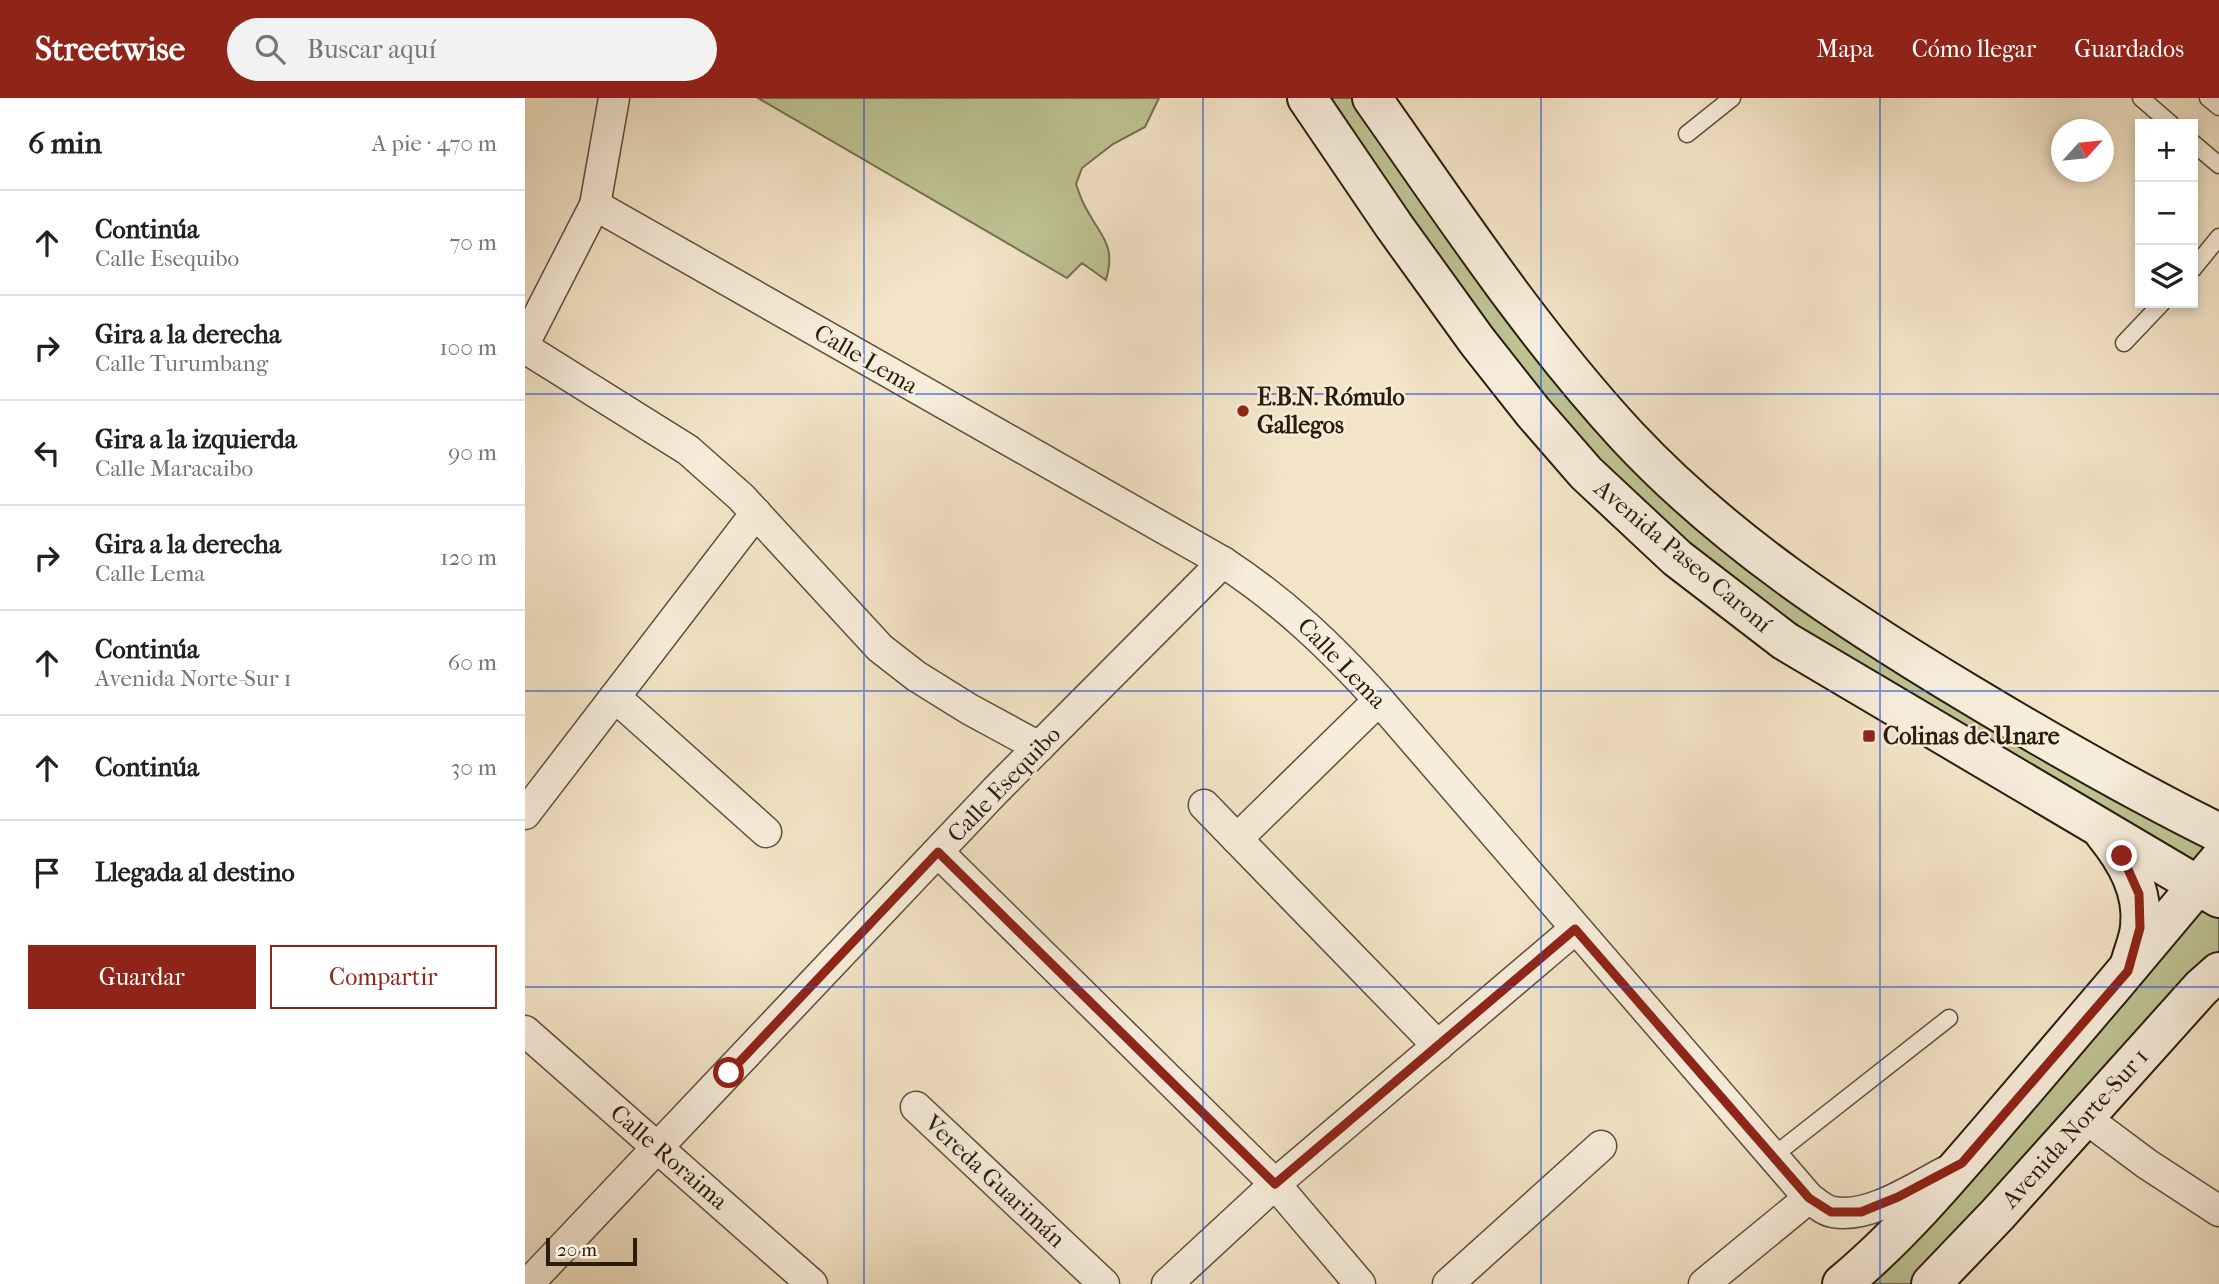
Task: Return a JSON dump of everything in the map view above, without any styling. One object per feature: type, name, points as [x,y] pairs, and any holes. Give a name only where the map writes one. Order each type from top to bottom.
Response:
[{"type":"street","points":[[525,342],[595,205],[614,98]]},
{"type":"street","name":"Avenida Paseo Caroní","points":[[1307,98],[1394,226],[1478,341],[1533,412],[1586,473],[1627,514],[1727,599],[1785,641],[2101,828],[2212,881]]},
{"type":"street","name":"Avenida Paseo Caroní","points":[[1372,98],[1522,310],[1609,416],[1674,483],[1801,588],[1893,649],[2027,729],[2162,805],[2219,833]]},
{"type":"street","name":"Calle Lema","points":[[595,205],[1223,562],[1301,619],[1379,699],[1809,1198],[1831,1212],[1861,1212],[1898,1197],[1962,1163]]},
{"type":"street","points":[[525,348],[688,450],[741,497],[880,648],[916,676],[1039,747]]},
{"type":"street","points":[[525,814],[755,513]]},
{"type":"street","name":"Calle Esequibo","points":[[528,1284],[1039,747],[1223,562]]},
{"type":"street","points":[[615,697],[766,832]]},
{"type":"street","points":[[1237,839],[1379,699]]},
{"type":"street","points":[[1204,805],[1438,1046]]},
{"type":"street","points":[[2101,828],[2122,856],[2139,894],[2140,928],[2128,971]]},
{"type":"street","points":[[938,852],[1275,1184],[1360,1284]]},
{"type":"street","points":[[1842,1284],[1889,1240],[1962,1163],[2128,971],[2212,881]]},
{"type":"street","points":[[1167,1284],[1275,1184],[1575,929]]},
{"type":"street","name":"Avenida Norte-Sur 1","points":[[1931,1284],[2213,978]]},
{"type":"street","name":"Calle Roraima","points":[[525,1031],[813,1284]]},
{"type":"street","name":"Vereda Guarimán","points":[[916,1107],[1104,1284]]},
{"type":"street","points":[[2084,1118],[2147,1164],[2219,1211]]},
{"type":"street","points":[[1448,1284],[1601,1146]]},
{"type":"street","points":[[1704,1284],[1809,1198]]},
{"type":"lane","points":[[1687,134],[1732,98]]},
{"type":"lane","points":[[2141,98],[2165,119]]},
{"type":"lane","points":[[2208,98],[2219,107]]},
{"type":"lane","points":[[2198,147],[2219,165]]},
{"type":"lane","points":[[2198,263],[2219,237]]},
{"type":"lane","points":[[2124,343],[2157,308]]},
{"type":"lane","points":[[1772,1157],[1949,1018]]},
{"type":"green space","points":[[758,98],[1159,98],[1145,127],[1113,144],[1082,168],[1076,184],[1106,242],[1109,268],[1106,280],[1082,263],[1067,278]]},
{"type":"green space","points":[[1307,98],[1372,98],[1469,238],[1730,531],[2219,833],[2219,972],[1931,1284],[1842,1284],[2198,886],[1999,768],[1627,514]]},
{"type":"place","name":"E.B.N. Rómulo Gallegos","points":[[1243,411]]},
{"type":"place","name":"Colinas de Unare","points":[[1869,736]]},
{"type":"route","points":[[729,1073],[938,852],[1275,1184],[1575,929],[1809,1198],[1831,1212],[1861,1212],[1898,1197],[1962,1163],[2128,971],[2140,928],[2139,894],[2122,856]]}]
